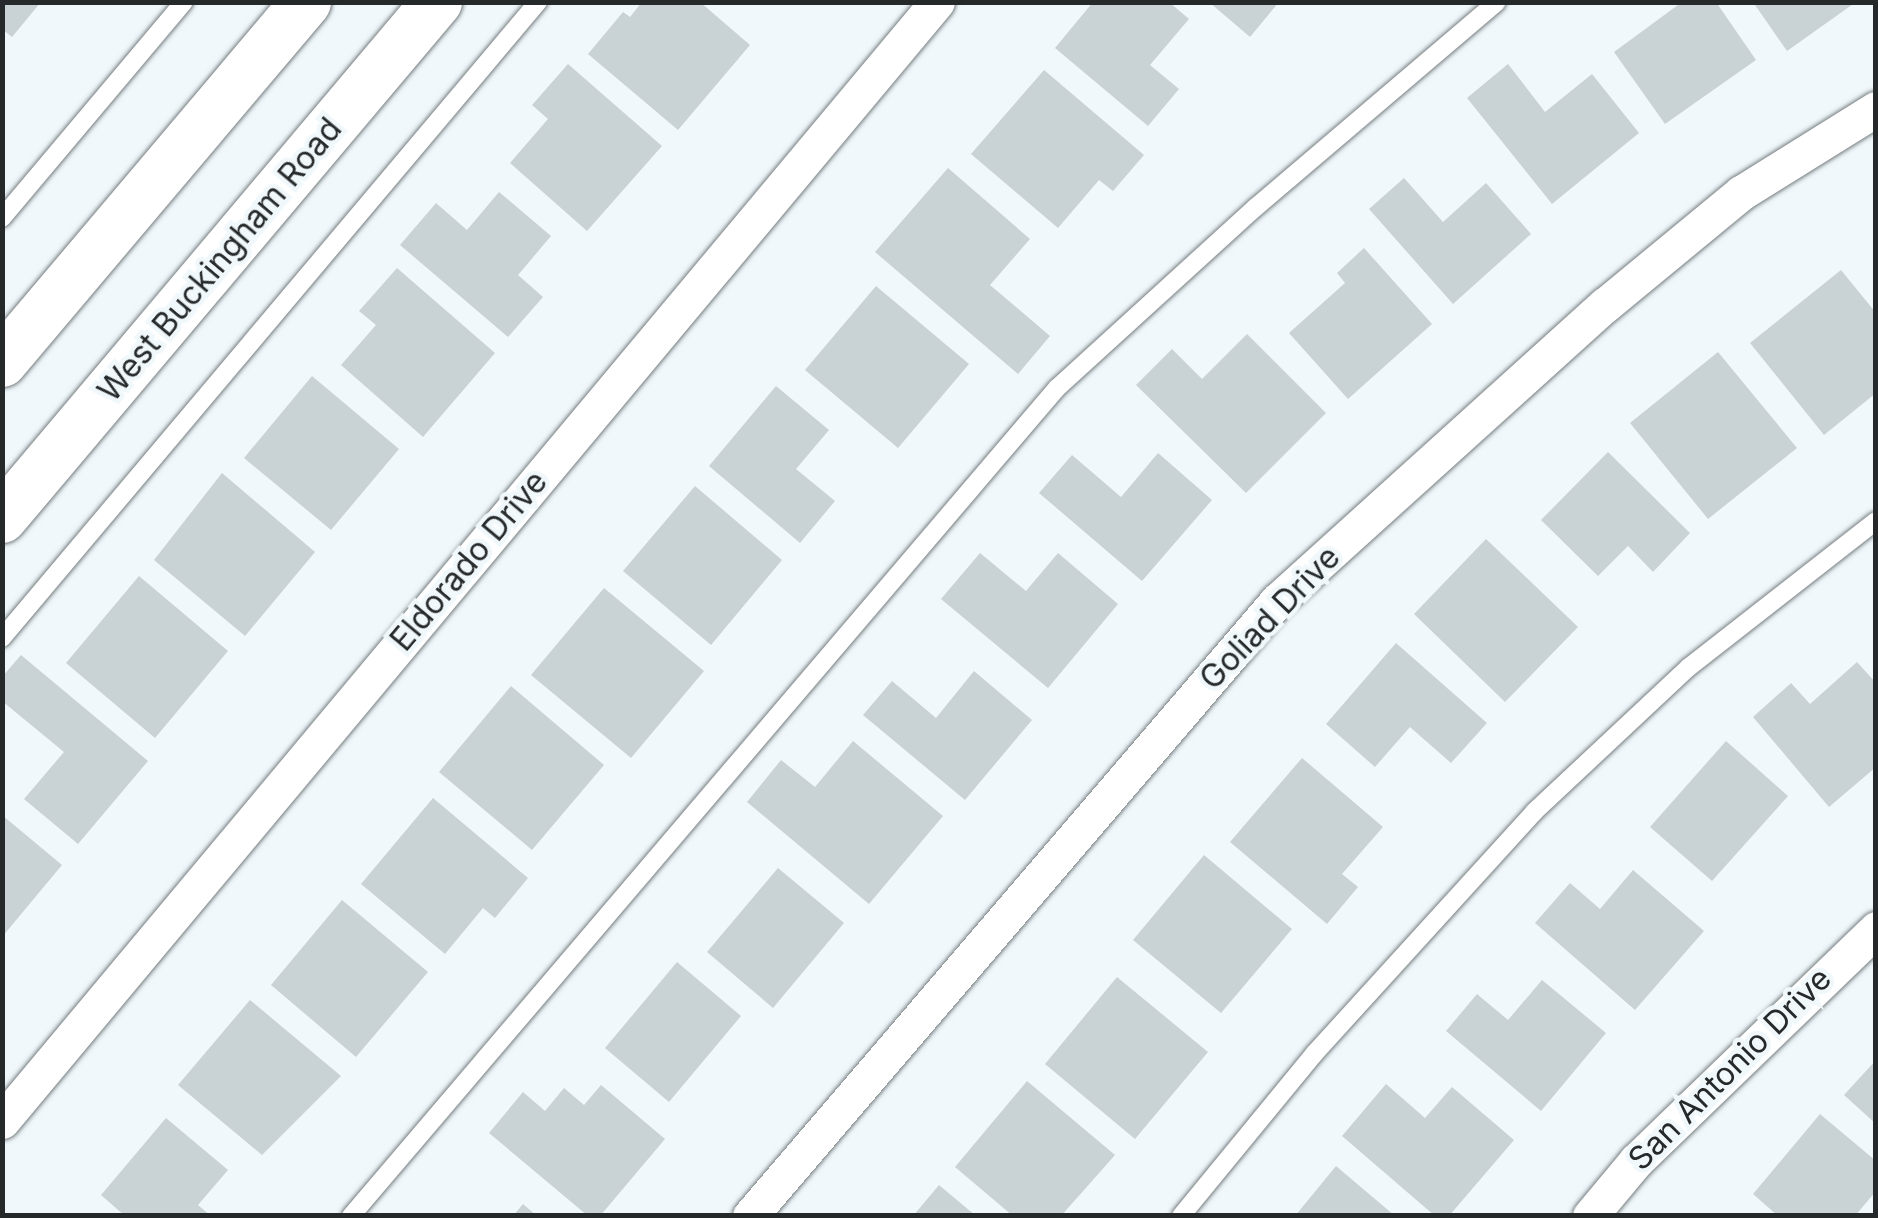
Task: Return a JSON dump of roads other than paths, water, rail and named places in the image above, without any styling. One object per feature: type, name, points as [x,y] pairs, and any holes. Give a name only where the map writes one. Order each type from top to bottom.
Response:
[{"type":"main road","points":[[2,362],[306,2]]},
{"type":"main road","name":"West Buckingham Road","points":[[2,518],[437,2]]},
{"type":"street","name":"Eldorado Drive","points":[[2,1121],[936,2]]},
{"type":"street","name":"Goliad Drive","points":[[750,1216],[1276,601],[1606,305],[1741,193],[1876,109]]},
{"type":"street","name":"San Antonio Drive","points":[[1590,1216],[1636,1161],[1876,929]]},
{"type":"lane","points":[[2,218],[184,2]]},
{"type":"lane","points":[[2,638],[538,2]]},
{"type":"lane","points":[[351,1216],[1058,388],[1283,183],[1497,2]]},
{"type":"lane","points":[[1181,1216],[1314,1054],[1534,812],[1689,667],[1876,521]]}]
